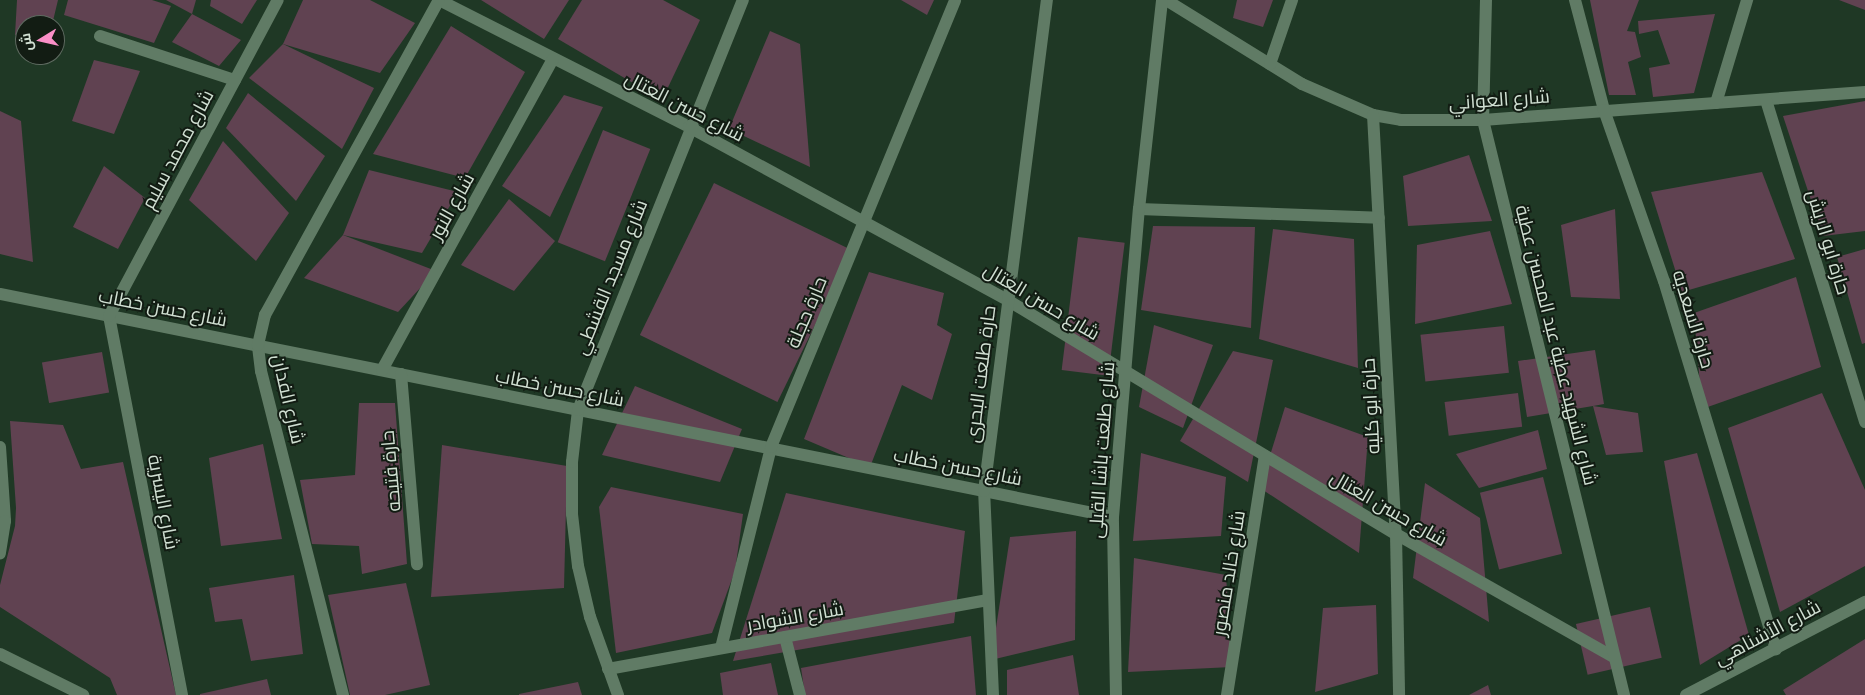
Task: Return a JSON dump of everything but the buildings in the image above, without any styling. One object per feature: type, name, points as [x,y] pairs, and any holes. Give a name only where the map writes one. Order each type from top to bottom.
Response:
[{"type":"street","name":"شارع محمد سليم","points":[[109,316],[278,0]]},
{"type":"street","name":"شارع حسن العتال","points":[[439,0],[689,127],[1009,301],[1125,373],[1396,534],[1612,656]]},
{"type":"street","name":"شارع الفدان","points":[[343,695],[261,372],[258,345],[265,314],[439,0]]},
{"type":"street","name":"شارع مسجد القشطي","points":[[618,695],[590,617],[574,532],[572,462],[578,410],[689,127],[743,0]]},
{"type":"street","name":"حارة حجلة","points":[[721,648],[771,447],[955,0]]},
{"type":"street","name":"حارة طلعت البحرى","points":[[993,695],[984,491],[1047,0]]},
{"type":"street","name":"شارع العواني","points":[[1164,0],[1337,102],[1373,115],[1401,120],[1483,120],[1865,92]]},
{"type":"street","name":"شارع طلعت باشا القبلى","points":[[1116,695],[1114,517],[1139,209],[1164,0]]},
{"type":"street","points":[[1270,64],[1292,0]]},
{"type":"street","name":"شارع الشهيد عطية عبد المحسن عطية","points":[[1486,0],[1483,120],[1612,656],[1624,695]]},
{"type":"street","name":"حارة السعديه","points":[[1574,0],[1604,110],[1664,281],[1776,649]]},
{"type":"street","points":[[1716,102],[1747,0]]},
{"type":"street","points":[[100,36],[235,80]]},
{"type":"street","name":"شارع النور","points":[[382,370],[553,59]]},
{"type":"street","name":"حارة ابو الريش","points":[[1766,100],[1865,422]]},
{"type":"street","name":"حارة ابو كليه","points":[[1373,115],[1396,534],[1400,695]]},
{"type":"street","points":[[1139,209],[1379,218]]},
{"type":"street","name":"شارع حسن خطاب","points":[[0,294],[1114,517]]},
{"type":"street","name":"شارع اليسرية","points":[[109,316],[182,695]]},
{"type":"street","name":"حارة فتيحه","points":[[400,374],[417,564]]},
{"type":"street","points":[[0,447],[5,520],[0,554]]},
{"type":"street","name":"شارع خالد منصور","points":[[1227,695],[1265,456]]},
{"type":"street","name":"شارع الشوادر","points":[[608,669],[988,600]]},
{"type":"street","name":"شارع الأشناهي","points":[[1686,695],[1865,602]]},
{"type":"street","points":[[785,636],[800,695]]},
{"type":"street","points":[[0,654],[82,695]]}]
